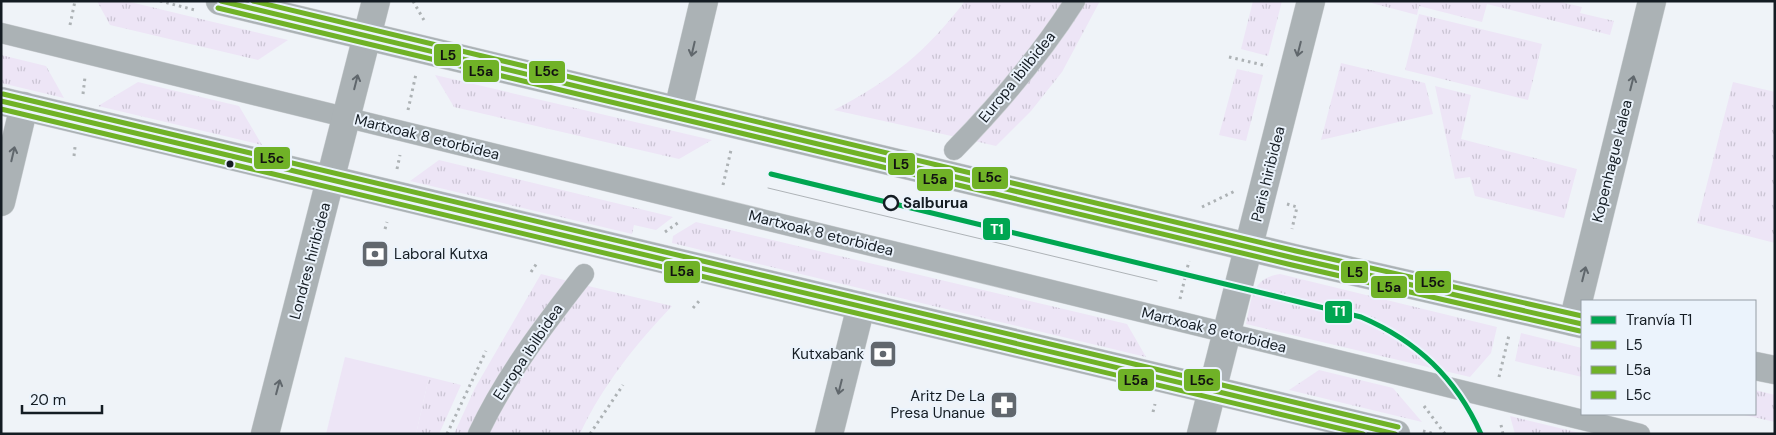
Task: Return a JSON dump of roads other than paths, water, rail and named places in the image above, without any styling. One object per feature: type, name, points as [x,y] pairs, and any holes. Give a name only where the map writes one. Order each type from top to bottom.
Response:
[{"type":"street","points":[[220,1],[1578,323]]},
{"type":"street","name":"Londres hiribidea","points":[[265,434],[332,180],[376,1]]},
{"type":"street","points":[[678,110],[704,1]]},
{"type":"street","name":"Europa ibilbidea","points":[[954,150],[991,112],[1042,51],[1075,1]]},
{"type":"street","name":"Paris hiribidea","points":[[1201,434],[1311,1]]},
{"type":"street","name":"Kopenhague kalea","points":[[1583,300],[1652,1]]},
{"type":"street","name":"Martxoak 8 etorbidea","points":[[1,33],[1640,434]]},
{"type":"street","points":[[1,202],[13,103],[1396,434]]},
{"type":"street","name":"Europa ibilbidea","points":[[478,434],[489,410],[537,335],[584,274]]},
{"type":"street","points":[[829,434],[861,306]]},
{"type":"street","name":"Kopenhague kalea","points":[[1578,323],[1581,310]]},
{"type":"street","points":[[1756,366],[1775,370]]},
{"type":"tram line","name":"T1","points":[[771,174],[1361,317],[1400,338],[1433,363],[1460,395],[1481,434]]},
{"type":"tram line","points":[[768,188],[1157,281]]},
{"type":"place","name":"Salburua","points":[[891,203]]},
{"type":"place","name":"Laboral Kutxa","points":[[375,254]]},
{"type":"place","name":"Kutxabank","points":[[883,354]]},
{"type":"place","name":"Aritz De La Presa Unanue","points":[[1004,405]]}]
